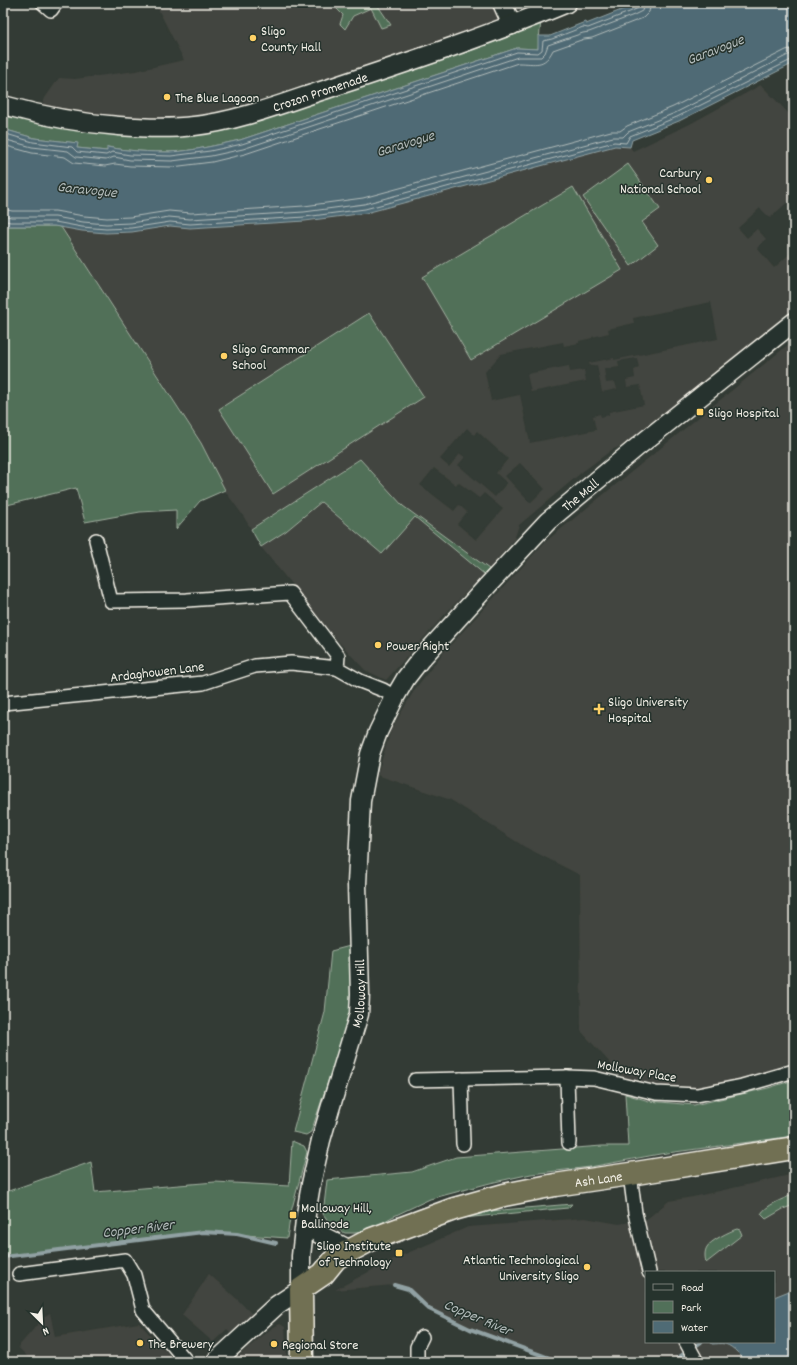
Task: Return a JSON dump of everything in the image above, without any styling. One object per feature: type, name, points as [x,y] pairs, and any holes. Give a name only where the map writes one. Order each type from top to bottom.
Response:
[{"type":"highway","name":"Ash Lane","points":[[301,1288],[323,1274],[336,1258],[350,1250],[372,1239],[454,1208],[504,1195],[555,1185],[794,1148]]},
{"type":"highway","name":"Ash Lane","points":[[323,1274],[335,1273],[378,1248],[406,1227]]},
{"type":"highway","points":[[301,1288],[302,1362]]},
{"type":"main road","points":[[502,3],[512,25]]},
{"type":"main road","name":"Crozon Promenade","points":[[3,105],[35,114],[70,121],[156,129],[195,126],[229,119],[277,105],[385,70],[512,25],[566,3]]},
{"type":"main road","name":"The Mall","points":[[395,697],[406,678],[420,660],[548,521],[636,448],[794,322]]},
{"type":"main road","name":"Molloway Hill","points":[[301,1288],[301,1256],[311,1184],[321,1140],[359,1014],[360,994],[357,884],[361,801],[370,754],[378,732],[395,697]]},
{"type":"main road","points":[[305,1220],[319,1234],[350,1250]]},
{"type":"main road","points":[[215,1362],[277,1305],[301,1288]]},
{"type":"street","points":[[43,3],[51,10],[56,3]]},
{"type":"street","points":[[96,540],[111,601],[187,600],[290,593],[338,656],[337,668]]},
{"type":"street","name":"Ardaghowen Lane","points":[[3,704],[203,683],[255,666],[291,663],[337,668],[360,681],[383,690],[395,697]]},
{"type":"street","name":"Molloway Place","points":[[415,1080],[567,1077],[604,1079],[656,1093],[696,1095],[742,1086],[794,1071]]},
{"type":"street","points":[[567,1077],[570,1143]]},
{"type":"street","points":[[461,1079],[463,1144]]},
{"type":"street","points":[[630,1174],[635,1213],[649,1271]]},
{"type":"street","points":[[19,1274],[125,1260],[134,1275],[143,1310],[188,1362]]},
{"type":"street","points":[[417,1362],[417,1347],[422,1337]]},
{"type":"street","points":[[687,1343],[697,1362]]},
{"type":"shaded area","points":[[155,3],[494,3],[501,20],[400,55],[207,115],[164,118],[120,117],[41,107],[45,98],[59,78],[75,79],[136,71],[184,60]]},
{"type":"shaded area","name":"Sligo Grammar School","points":[[761,85],[794,119],[794,196],[770,218],[760,208],[738,228],[747,238],[757,229],[766,239],[757,248],[774,268],[794,250],[794,307],[724,369],[623,446],[613,449],[582,472],[519,525],[514,540],[489,569],[403,506],[360,459],[251,529],[222,487],[201,443],[183,414],[61,227],[106,233],[132,232],[170,226],[190,228],[305,221],[366,213],[615,146],[630,147],[633,151],[690,124]],"holes":[[[711,302],[718,339],[614,360],[614,358],[589,363],[590,366],[597,365],[602,392],[617,389],[615,382],[606,383],[604,369],[619,367],[618,361],[637,358],[639,368],[634,370],[635,378],[626,380],[627,387],[640,385],[644,405],[609,412],[609,415],[601,417],[600,414],[593,416],[596,430],[530,443],[520,395],[491,401],[485,372],[501,354],[563,342],[564,346],[579,343],[579,341],[609,333],[608,329],[634,323],[633,318]],[[467,428],[474,435],[477,431],[508,459],[496,473],[507,483],[495,497],[458,465],[465,457],[460,454],[449,467],[440,459]],[[520,463],[545,489],[530,503],[505,476]],[[434,468],[456,485],[458,482],[479,498],[484,493],[503,509],[476,540],[457,524],[467,512],[459,505],[454,511],[420,485]]]},
{"type":"shaded area","name":"Sligo University Hospital","points":[[794,340],[794,1062],[741,1079],[698,1087],[656,1086],[623,1077],[581,1031],[580,875],[525,847],[451,800],[377,775],[391,730],[415,689],[443,653],[545,542]]},
{"type":"shaded area","points":[[569,366],[570,372],[584,370],[586,381],[531,392],[527,374]]},
{"type":"shaded area","points":[[321,502],[382,554],[415,517],[484,574],[447,612],[386,680],[365,670],[337,640],[261,547],[286,531]]},
{"type":"shaded area","name":"Atlantic Technological University Sligo","points":[[794,1174],[794,1362],[560,1362],[470,1329],[429,1309],[408,1289],[394,1285],[335,1290],[389,1261],[468,1227],[585,1218],[619,1224],[647,1219],[669,1201]]},
{"type":"shaded area","points":[[209,1274],[252,1314],[231,1333],[227,1329],[213,1342],[182,1315]]},
{"type":"shaded area","points":[[50,1313],[55,1337],[139,1323],[176,1362],[33,1362],[18,1347],[45,1316]]},
{"type":"shaded area","points":[[280,1324],[285,1327],[287,1362],[231,1362],[272,1328]]},
{"type":"green space","points":[[331,3],[376,3],[391,25],[381,28],[371,8],[353,16],[345,29],[340,24],[343,15]]},
{"type":"green space","points":[[541,21],[538,49],[517,48],[240,140],[205,148],[170,152],[139,151],[108,147],[107,151],[77,148],[77,143],[34,138],[3,129],[3,113],[158,136]]},
{"type":"green space","points":[[628,164],[660,209],[642,222],[658,245],[631,266],[583,197]]},
{"type":"green space","points":[[573,187],[622,270],[471,360],[422,277]]},
{"type":"green space","points":[[3,223],[9,226],[61,227],[201,443],[225,490],[200,501],[176,529],[176,510],[140,512],[85,522],[76,488],[3,506]]},
{"type":"green space","points":[[369,313],[424,397],[273,494],[219,409]]},
{"type":"green space","points":[[360,459],[403,506],[489,569],[484,574],[415,517],[382,554],[321,502],[286,531],[261,547],[251,529]]},
{"type":"green space","points":[[350,946],[351,1014],[311,1132],[306,1135],[293,1132],[325,1012],[331,951]]},
{"type":"green space","points":[[794,1080],[794,1136],[660,1154],[590,1167],[531,1174],[490,1183],[430,1199],[392,1217],[364,1233],[345,1233],[332,1226],[323,1214],[327,1180],[412,1172],[456,1157],[602,1146],[628,1146],[625,1094],[649,1101],[694,1105],[768,1088]]},
{"type":"green space","points":[[292,1141],[304,1146],[307,1152],[291,1212],[287,1238],[203,1232],[3,1257],[3,1193],[91,1162],[95,1192],[215,1182],[289,1186]]},
{"type":"green space","points":[[794,1195],[794,1205],[783,1209],[766,1219],[761,1214],[771,1205]]},
{"type":"green space","points":[[572,1204],[568,1208],[463,1218],[426,1231],[467,1213]]},
{"type":"green space","points":[[737,1229],[740,1230],[742,1235],[706,1263],[705,1253],[709,1245],[720,1236]]},
{"type":"water","name":"Garavogue","points":[[639,3],[794,3],[794,63],[679,121],[632,140],[630,147],[615,146],[366,213],[305,221],[190,228],[170,226],[132,232],[106,233],[82,231],[54,226],[9,226],[3,223],[3,129],[34,138],[78,143],[77,148],[107,151],[107,147],[138,151],[170,152],[205,148],[240,140],[517,48],[538,49],[538,36],[550,36],[585,22],[586,24]]},
{"type":"water","points":[[794,1289],[794,1362],[748,1362],[729,1345],[712,1344],[775,1343],[775,1297]]},
{"type":"waterway","name":"Copper River","points":[[3,1257],[203,1232],[237,1234],[276,1243]]},
{"type":"waterway","name":"Copper River","points":[[394,1285],[408,1289],[429,1309],[470,1329],[560,1362]]},
{"type":"waterway","name":"Copper River","points":[[676,1362],[678,1358],[700,1343]]},
{"type":"place","name":"Sligo County Hall","points":[[253,38]]},
{"type":"place","name":"The Blue Lagoon","points":[[167,97]]},
{"type":"place","name":"Carbury National School","points":[[709,180]]},
{"type":"place","name":"Sligo Grammar School","points":[[224,356]]},
{"type":"place","name":"Sligo Hospital","points":[[700,412]]},
{"type":"place","name":"Power Right","points":[[378,645]]},
{"type":"place","name":"Sligo University Hospital","points":[[599,709]]},
{"type":"place","name":"Molloway Hill, Ballinode","points":[[293,1215]]},
{"type":"place","name":"Sligo Institute of Technology","points":[[399,1253]]},
{"type":"place","name":"Atlantic Technological University Sligo","points":[[587,1267]]},
{"type":"place","name":"The Brewery","points":[[140,1343]]},
{"type":"place","name":"Regional Store","points":[[274,1344]]}]
